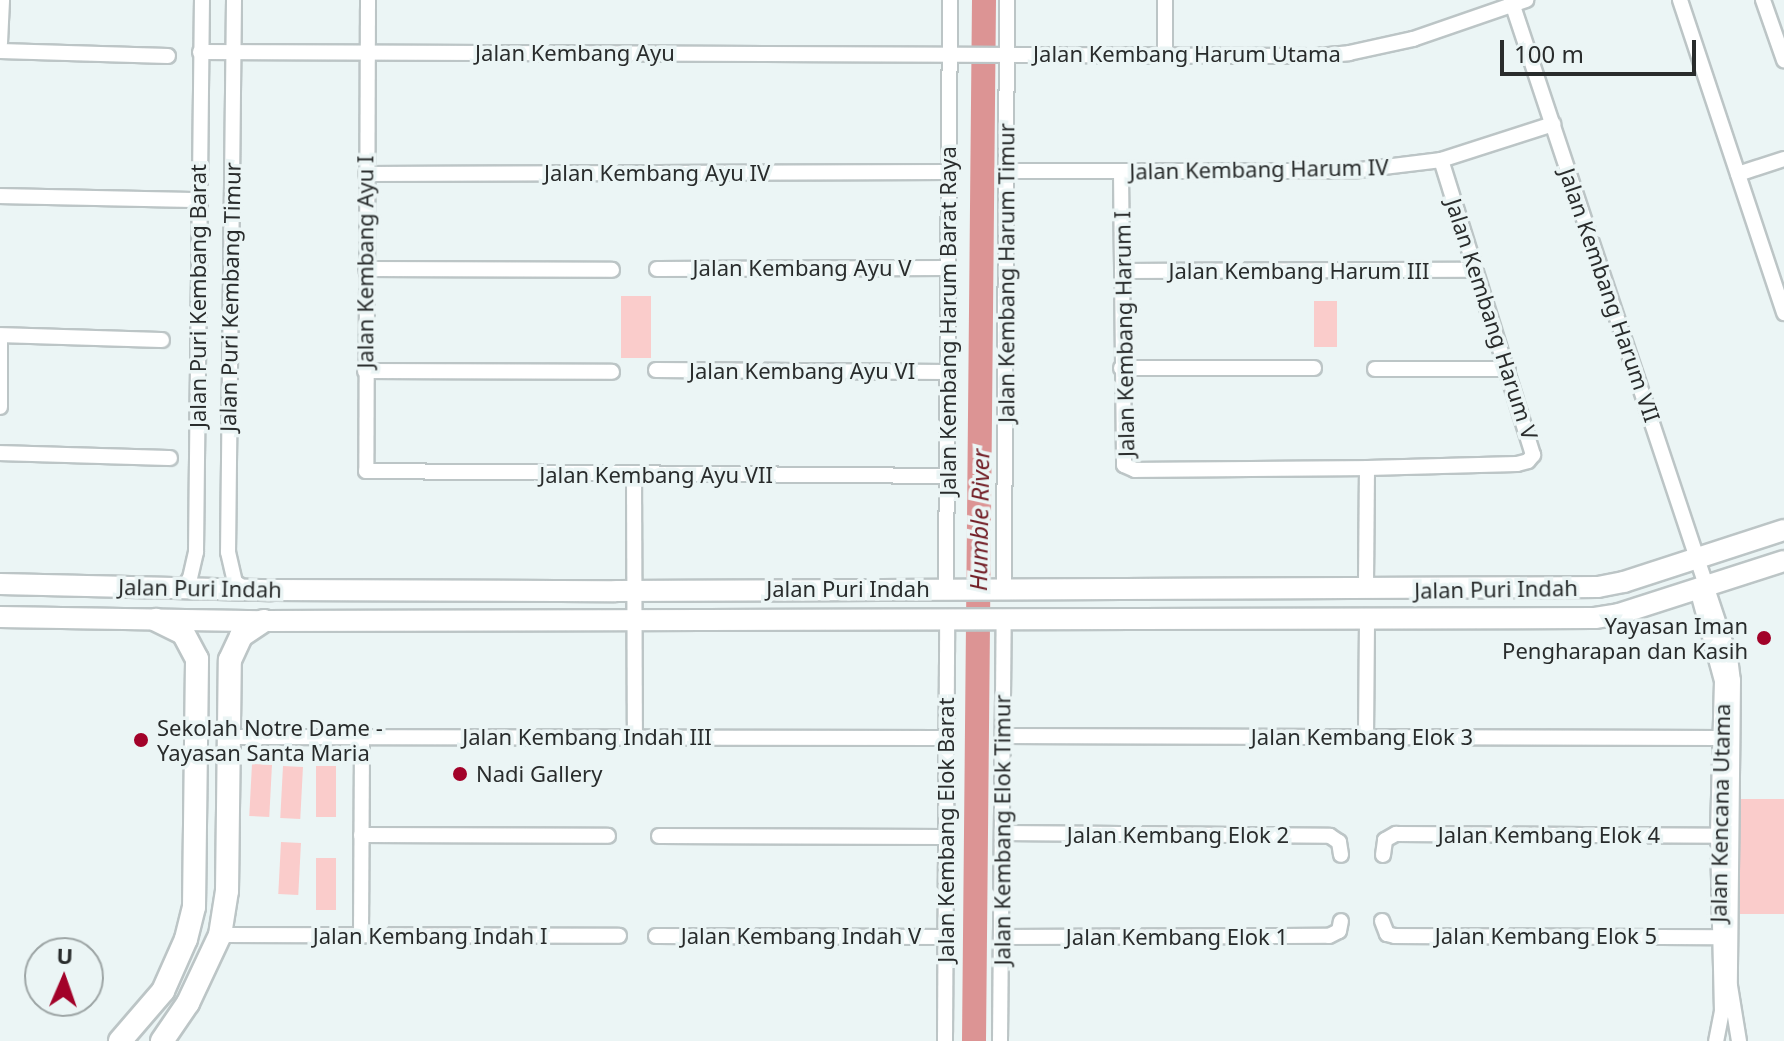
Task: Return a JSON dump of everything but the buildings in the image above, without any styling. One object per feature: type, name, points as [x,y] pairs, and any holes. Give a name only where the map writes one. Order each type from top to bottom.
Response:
[{"type":"main road","name":"Jalan Puri Indah","points":[[0,584],[245,589],[635,590],[1366,590],[1611,586],[1784,530]]},
{"type":"main road","name":"Jalan Puri Indah","points":[[0,617],[263,621],[1595,618],[1784,561]]},
{"type":"main road","points":[[156,620],[171,624],[192,645],[197,659],[194,907]]},
{"type":"main road","points":[[162,1041],[231,935],[226,909],[228,737],[234,647],[251,627],[263,621]]},
{"type":"main road","points":[[197,707],[206,696],[213,695],[225,700],[229,706]]},
{"type":"main road","points":[[120,1041],[163,991],[186,939],[198,899],[210,893],[218,895],[226,909]]},
{"type":"street","points":[[0,43],[2,0]]},
{"type":"street","name":"Jalan Puri Kembang Barat","points":[[183,588],[190,578],[196,552],[202,0]]},
{"type":"street","name":"Jalan Puri Kembang Timur","points":[[234,0],[228,552],[235,582],[245,589]]},
{"type":"street","name":"Jalan Kembang Ayu I","points":[[366,471],[368,0]]},
{"type":"street","name":"Jalan Kembang Harum Barat Raya","points":[[950,0],[955,54],[949,172],[946,476],[951,588]]},
{"type":"street","name":"Jalan Kembang Harum Timur","points":[[1001,588],[1007,171],[1002,54],[1007,0]]},
{"type":"street","points":[[1165,0],[1165,55]]},
{"type":"street","points":[[1680,0],[1784,313]]},
{"type":"street","points":[[1763,0],[1784,60]]},
{"type":"street","name":"Jalan Kembang Harum Utama","points":[[955,54],[1349,53],[1413,39],[1517,2]]},
{"type":"street","name":"Jalan Kembang Harum VII","points":[[1517,2],[1553,124],[1699,556],[1702,587],[1728,681]]},
{"type":"street","points":[[0,51],[168,56]]},
{"type":"street","name":"Jalan Kembang Ayu","points":[[200,52],[955,54]]},
{"type":"street","name":"Jalan Kembang Harum IV","points":[[1007,171],[1352,171],[1441,160],[1553,124]]},
{"type":"street","points":[[1738,174],[1784,159]]},
{"type":"street","name":"Jalan Kembang Harum V","points":[[1367,468],[1528,461],[1534,448],[1441,160]]},
{"type":"street","name":"Jalan Kembang Ayu IV","points":[[366,174],[949,172]]},
{"type":"street","name":"Jalan Kembang Harum I","points":[[1121,172],[1122,454],[1129,469],[1367,468]]},
{"type":"street","points":[[0,196],[198,200]]},
{"type":"street","name":"Jalan Kembang Ayu V","points":[[657,269],[948,268]]},
{"type":"street","points":[[366,269],[612,270]]},
{"type":"street","name":"Jalan Kembang Harum III","points":[[1122,271],[1476,270]]},
{"type":"street","points":[[0,335],[162,340]]},
{"type":"street","points":[[0,342],[0,407]]},
{"type":"street","points":[[1121,368],[1314,368]]},
{"type":"street","points":[[1375,369],[1508,369]]},
{"type":"street","name":"Jalan Kembang Ayu VI","points":[[656,370],[947,372]]},
{"type":"street","points":[[365,371],[612,372]]},
{"type":"street","points":[[0,453],[170,458]]},
{"type":"street","points":[[1366,590],[1367,468]]},
{"type":"street","name":"Jalan Kembang Ayu VII","points":[[366,471],[634,476],[946,476]]},
{"type":"street","points":[[634,476],[635,738]]},
{"type":"street","name":"Jalan Kembang Elok Barat","points":[[945,1041],[946,738],[952,619]]},
{"type":"street","name":"Jalan Kembang Elok Timur","points":[[1000,1041],[1001,619]]},
{"type":"street","points":[[1366,737],[1367,620]]},
{"type":"street","points":[[1728,681],[1723,934],[1739,1041]]},
{"type":"street","name":"Jalan Kencana Utama","points":[[1724,836],[1721,738],[1728,681]]},
{"type":"street","name":"Jalan Kembang Elok 3","points":[[1003,736],[1721,738]]},
{"type":"street","name":"Jalan Kembang Indah III","points":[[228,737],[946,738]]},
{"type":"street","points":[[361,936],[362,737]]},
{"type":"street","name":"Jalan Kembang Elok 2","points":[[1002,833],[1330,836],[1339,842],[1341,855]]},
{"type":"street","name":"Jalan Kembang Elok 4","points":[[1383,855],[1385,840],[1396,834],[1724,836]]},
{"type":"street","points":[[361,835],[608,836]]},
{"type":"street","points":[[659,836],[946,837]]},
{"type":"street","name":"Jalan Kembang Elok 1","points":[[1002,937],[1329,936],[1339,931],[1341,921]]},
{"type":"street","name":"Jalan Kembang Elok 5","points":[[1382,921],[1387,934],[1395,936],[1723,934]]},
{"type":"street","name":"Jalan Kencana Utama","points":[[1716,1041],[1722,1011],[1723,934]]},
{"type":"street","name":"Jalan Kembang Indah I","points":[[231,935],[619,936]]},
{"type":"street","name":"Jalan Kembang Indah V","points":[[656,936],[946,937]]},
{"type":"shaded area","points":[[621,296],[651,296],[651,358],[621,358]]},
{"type":"shaded area","points":[[1314,301],[1337,301],[1337,347],[1314,347]]},
{"type":"shaded area","points":[[252,764],[272,765],[269,817],[249,816]]},
{"type":"shaded area","points":[[283,766],[303,767],[300,819],[280,818]]},
{"type":"shaded area","points":[[316,766],[336,766],[336,817],[316,817]]},
{"type":"shaded area","points":[[1740,799],[1784,799],[1784,914],[1740,914]]},
{"type":"shaded area","points":[[281,842],[301,843],[298,895],[278,894]]},
{"type":"shaded area","points":[[316,858],[336,858],[336,910],[316,910]]},
{"type":"waterway","name":"Humble River","points":[[974,1041],[984,0]]},
{"type":"place","name":"Yayasan Iman Pengharapan dan Kasih","points":[[1764,638]]},
{"type":"place","name":"Sekolah Notre Dame - Yayasan Santa Maria","points":[[141,740]]},
{"type":"place","name":"Nadi Gallery","points":[[460,774]]}]
